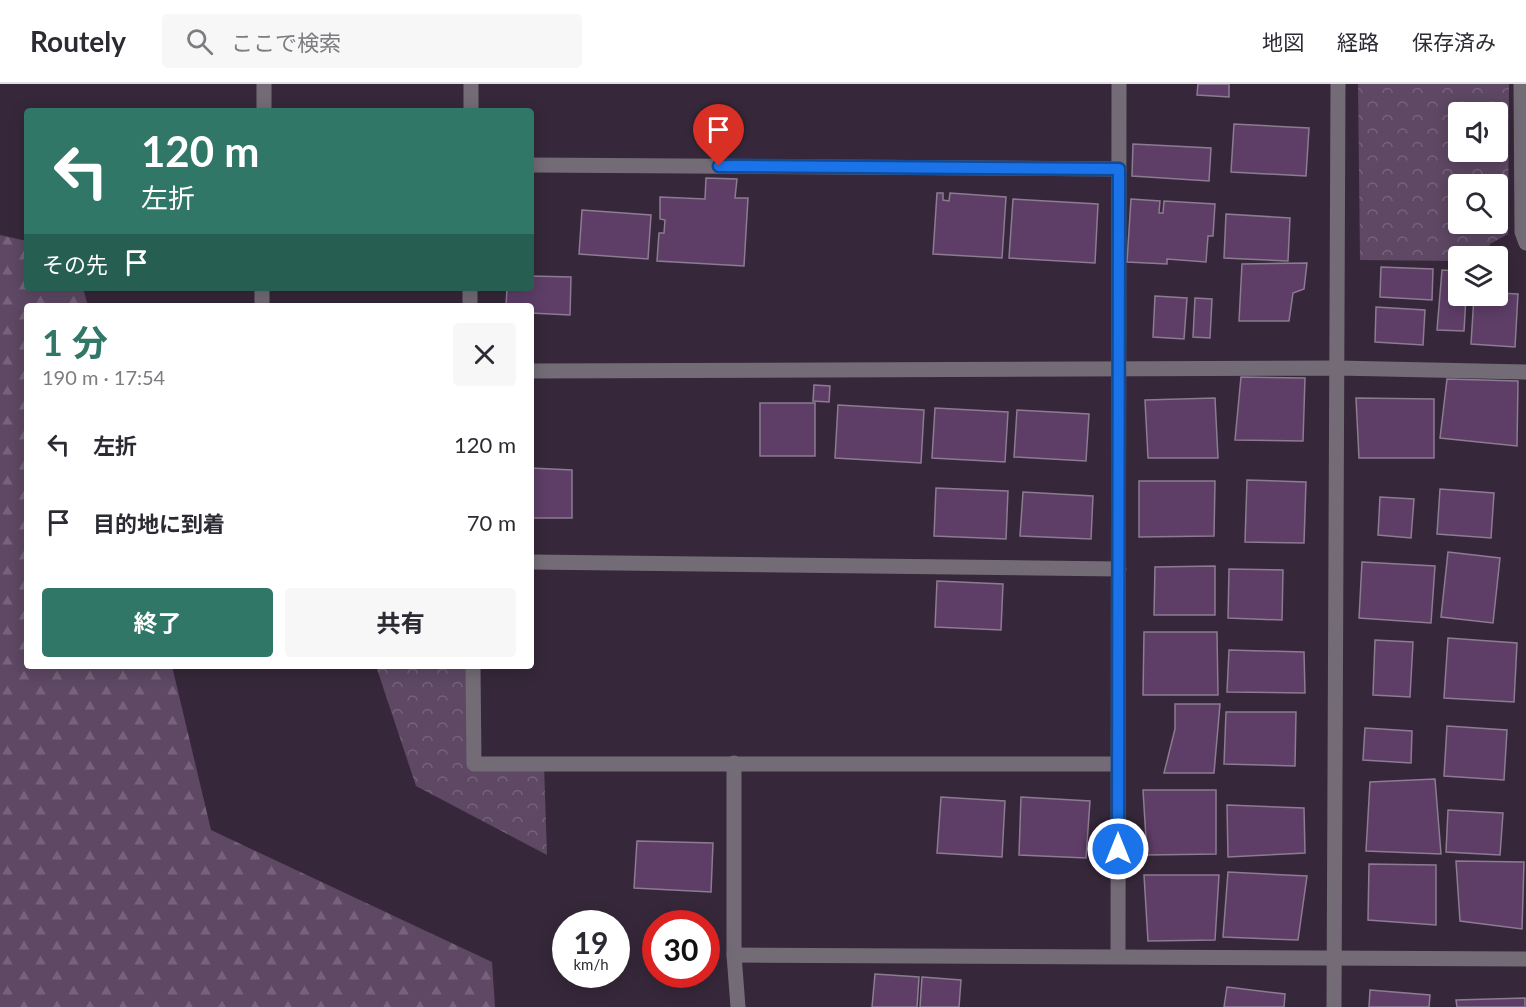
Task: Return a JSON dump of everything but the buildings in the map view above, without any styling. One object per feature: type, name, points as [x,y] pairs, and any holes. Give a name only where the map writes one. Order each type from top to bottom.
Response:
[{"type":"street","points":[[264,84],[264,108]]},
{"type":"street","points":[[471,84],[471,108]]},
{"type":"street","points":[[1118,957],[1119,84]]},
{"type":"street","points":[[1335,1007],[1338,84]]},
{"type":"street","points":[[1521,84],[1522,232],[1526,243]]},
{"type":"street","points":[[534,165],[1119,169]]},
{"type":"street","points":[[534,371],[1336,368],[1526,372]]},
{"type":"street","points":[[534,562],[1119,569]]},
{"type":"street","points":[[473,669],[474,764],[1118,764]]},
{"type":"street","points":[[734,763],[734,955],[738,1007]]},
{"type":"street","points":[[734,955],[1526,959]]},
{"type":"green space","points":[[1358,84],[1509,84],[1508,234],[1490,246],[1448,246],[1448,261],[1360,260]]},
{"type":"green space","points":[[0,235],[24,240],[24,291],[84,291],[87,303],[24,303],[24,669],[173,669],[211,830],[492,962],[495,1007],[0,1007]]},
{"type":"green space","points":[[377,669],[473,669],[474,763],[544,764],[547,855],[416,786]]},
{"type":"route","points":[[719,166],[1119,169],[1118,849]]}]
